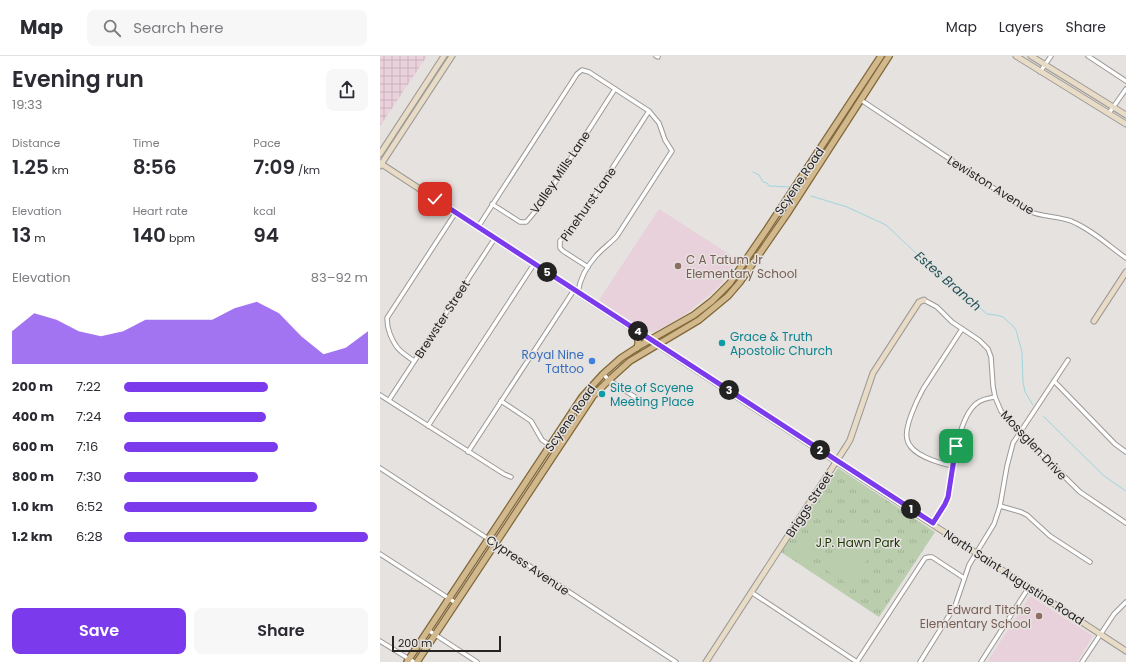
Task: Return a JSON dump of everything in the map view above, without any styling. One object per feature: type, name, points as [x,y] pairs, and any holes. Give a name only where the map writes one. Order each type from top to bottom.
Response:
[{"type":"main road","name":"Scyene Road","points":[[410,661],[428,630],[582,397],[603,374],[621,358],[694,315],[712,301],[730,283],[881,56]]},
{"type":"main road","name":"Scyene Road","points":[[417,662],[593,396],[608,380],[630,361],[699,320],[723,302],[734,289],[787,214],[890,56]]},
{"type":"main road","points":[[634,329],[638,338],[637,348]]},
{"type":"street","points":[[380,154],[444,56]]},
{"type":"street","points":[[380,164],[452,56]]},
{"type":"street","points":[[1016,56],[1126,124]]},
{"type":"street","points":[[1031,56],[1126,115]]},
{"type":"street","points":[[1040,72],[1051,56]]},
{"type":"street","points":[[1088,56],[1126,81]]},
{"type":"street","points":[[468,452],[576,291],[588,267],[596,256],[617,236],[672,151],[665,140],[659,123],[649,111],[587,70],[582,70],[577,74],[478,227]]},
{"type":"street","name":"Valley Mills Lane","points":[[492,204],[520,222],[526,222],[542,202],[615,89]]},
{"type":"street","points":[[1109,113],[1126,89]]},
{"type":"street","points":[[856,95],[861,100]]},
{"type":"street","name":"Lewiston Avenue","points":[[861,100],[1028,211],[1043,216],[1064,219],[1078,224],[1126,258]]},
{"type":"street","name":"Pinehurst Lane","points":[[588,267],[563,251],[560,248],[560,241],[582,215],[649,111]]},
{"type":"street","points":[[403,118],[409,122]]},
{"type":"street","name":"North Saint Augustine Road","points":[[380,164],[933,523],[1126,651]]},
{"type":"street","points":[[414,361],[395,346],[387,326],[387,318],[456,212]]},
{"type":"street","name":"Brewster Street","points":[[389,400],[495,238]]},
{"type":"street","points":[[428,426],[534,264]]},
{"type":"street","points":[[1094,321],[1126,272]]},
{"type":"street","name":"Mossglen Drive","points":[[924,300],[937,307],[948,318],[985,345],[990,353],[995,396],[1001,410],[1020,432],[1080,492],[1126,523]]},
{"type":"street","name":"Briggs Street","points":[[706,662],[837,462],[850,440],[873,373],[919,302],[924,300]]},
{"type":"street","points":[[953,466],[935,462],[915,450],[907,441],[906,433],[923,389],[962,329]]},
{"type":"street","points":[[920,662],[955,606],[969,565],[994,524],[1000,506],[1013,443],[1068,360]]},
{"type":"street","points":[[603,374],[608,380],[641,401]]},
{"type":"street","points":[[1054,381],[1115,444],[1126,452]]},
{"type":"street","points":[[380,395],[468,452],[511,477]]},
{"type":"street","points":[[933,523],[948,497],[958,440],[971,411],[978,403],[995,396]]},
{"type":"street","points":[[501,401],[531,421],[542,440],[557,450]]},
{"type":"street","name":"Cypress Avenue","points":[[380,468],[489,538],[495,544],[676,662]]},
{"type":"street","points":[[1000,506],[1027,515],[1054,538],[1090,562]]},
{"type":"street","points":[[380,554],[456,603]]},
{"type":"street","points":[[751,592],[857,662],[925,558],[929,556],[932,557],[964,578]]},
{"type":"street","points":[[982,662],[1029,588]]},
{"type":"street","points":[[1082,662],[1114,614],[1126,602]]},
{"type":"street","points":[[428,630],[477,662]]},
{"type":"street","points":[[380,641],[410,661]]},
{"type":"shaded area","points":[[380,56],[427,56],[380,126]]},
{"type":"shaded area","name":"C A Tatum Jr Elementary School","points":[[659,209],[738,260],[722,283],[712,293],[683,316],[654,332],[645,331],[599,300]]},
{"type":"shaded area","name":"Edward Titche Elementary School","points":[[1030,596],[1093,636],[1077,662],[987,662]]},
{"type":"green space","name":"J.P. Hawn Park","points":[[838,468],[935,532],[879,617],[781,552]]},
{"type":"green space","points":[[856,518],[883,534],[851,586],[825,569]]},
{"type":"green space","points":[[803,533],[820,544],[810,560],[793,549]]},
{"type":"waterway","name":"Estes Branch","points":[[753,172],[759,175],[763,182],[767,183],[769,186],[791,187]]},
{"type":"waterway","name":"Estes Branch","points":[[811,196],[847,207],[886,225],[972,305],[980,308],[987,314],[1003,317],[1013,326],[1016,330],[1022,352],[1023,382],[1025,392],[1033,405]]},
{"type":"waterway","name":"Estes Branch","points":[[1043,416],[1104,476],[1126,491]]},
{"type":"place","name":"C A Tatum Jr Elementary School","points":[[678,266]]},
{"type":"place","name":"Grace & Truth Apostolic Church","points":[[722,343]]},
{"type":"place","name":"Royal Nine Tattoo","points":[[592,361]]},
{"type":"place","name":"Site of Scyene Meeting Place","points":[[602,394]]},
{"type":"place","name":"Edward Titche Elementary School","points":[[1039,616]]},
{"type":"route","points":[[435,199],[837,462],[933,523],[948,497],[956,446]]}]
